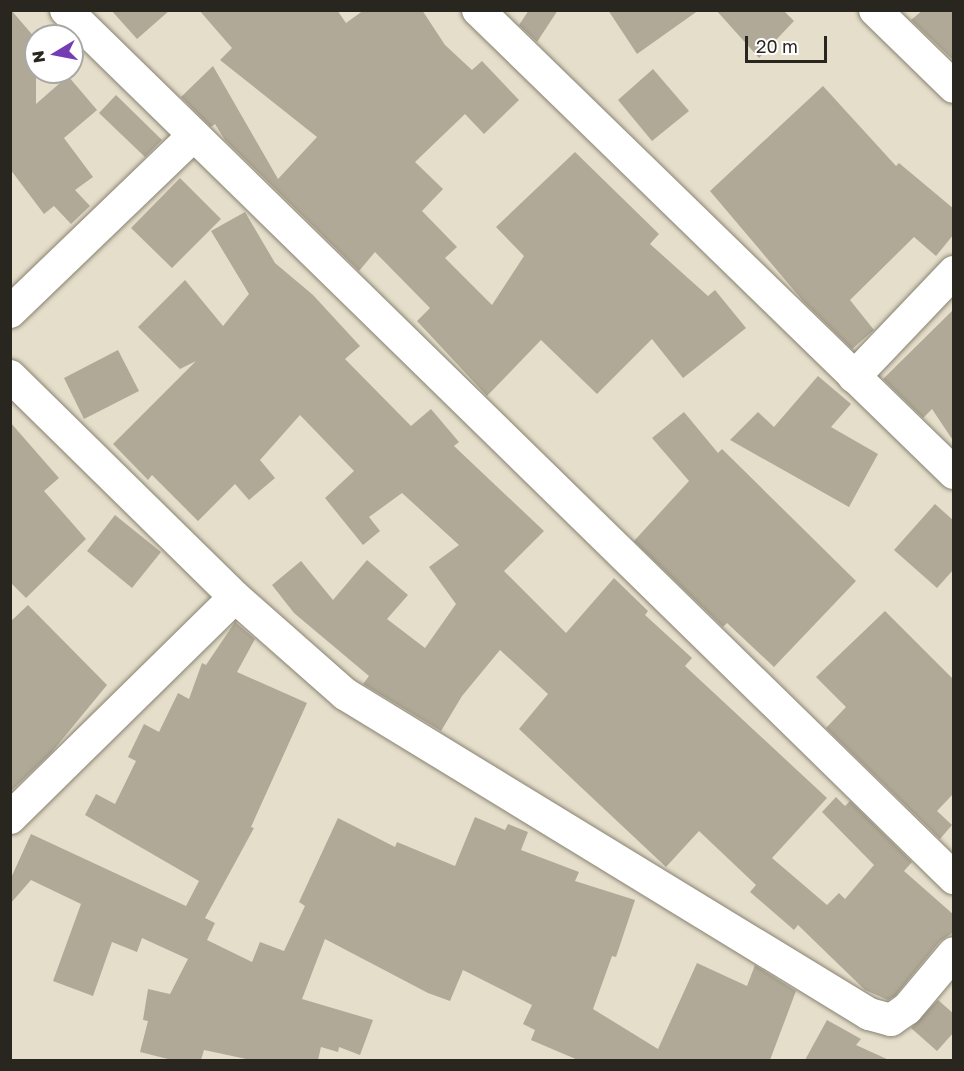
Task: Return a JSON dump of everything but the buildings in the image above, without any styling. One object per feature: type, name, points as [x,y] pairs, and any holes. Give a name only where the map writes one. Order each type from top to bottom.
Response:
[{"type":"street","points":[[66,10],[954,878]]},
{"type":"street","points":[[478,10],[954,473]]},
{"type":"street","points":[[875,10],[954,87]]},
{"type":"street","points":[[10,312],[194,135]]},
{"type":"street","points":[[854,377],[954,272]]},
{"type":"street","points":[[16,392],[235,597],[345,694],[869,1014],[891,1020],[907,1009],[954,953]]},
{"type":"street","points":[[10,818],[235,597]]}]
